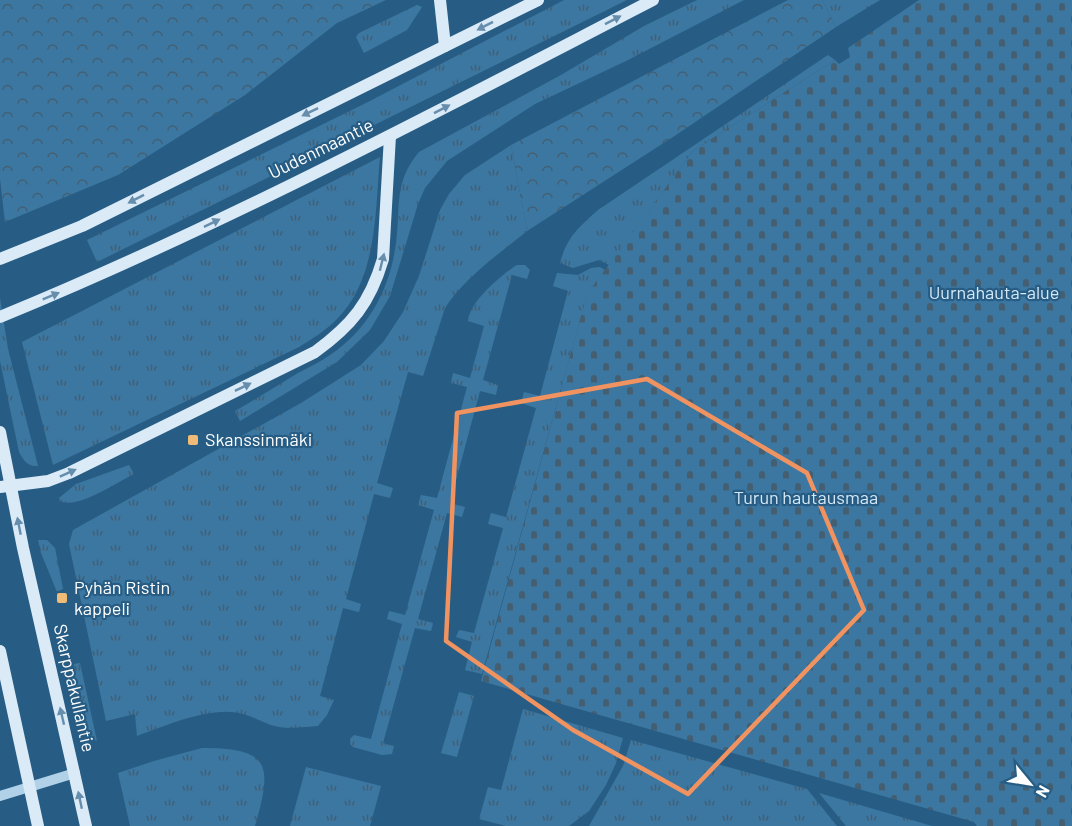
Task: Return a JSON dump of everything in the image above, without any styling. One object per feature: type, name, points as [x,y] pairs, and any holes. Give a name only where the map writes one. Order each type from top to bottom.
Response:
[{"type":"main road","points":[[440,0],[445,46]]},
{"type":"main road","name":"Uudenmaantie","points":[[0,259],[82,226],[538,0]]},
{"type":"main road","name":"Uudenmaantie","points":[[0,317],[102,275],[390,135],[653,0]]},
{"type":"main road","points":[[6,487],[48,481],[69,473],[315,351],[346,328],[364,305],[378,278],[383,259],[390,135]]},
{"type":"main road","name":"Skarppakullantie","points":[[0,432],[6,487],[26,559],[86,826]]},
{"type":"main road","points":[[0,651],[38,826]]},
{"type":"street","points":[[0,796],[75,773]]},
{"type":"highlighted area","points":[[647,379],[807,473],[864,610],[688,794],[573,730],[446,641],[457,413]]},
{"type":"green space","points":[[0,0],[386,0],[337,23],[245,95],[118,175],[5,222],[0,179]]},
{"type":"green space","points":[[564,0],[627,0],[97,262],[87,240],[368,102]]},
{"type":"green space","points":[[697,0],[744,0],[626,61],[535,104],[447,161],[425,188],[390,296],[370,330],[337,362],[240,421],[235,411],[330,355],[344,345],[366,320],[383,292],[389,276],[396,243],[402,185],[405,174],[419,152],[561,75],[644,26]]},
{"type":"green space","points":[[788,0],[822,0],[836,27],[676,135],[527,231],[511,145]]},
{"type":"green space","points":[[822,0],[880,0],[836,27]]},
{"type":"green space","name":"Turun hautausmaa","points":[[919,0],[1072,0],[1072,826],[977,826],[974,822],[481,681],[587,294],[693,151],[835,60],[839,64],[850,57],[848,48]]},
{"type":"green space","points":[[417,5],[422,7],[407,30],[364,53],[356,37],[359,33]]},
{"type":"green space","points":[[828,55],[835,60],[693,151],[609,265],[599,260],[573,268],[560,263],[566,246],[574,234],[598,210]]},
{"type":"green space","points":[[511,145],[527,231],[462,286],[445,308],[423,376],[408,372],[377,483],[393,488],[390,498],[374,494],[346,599],[361,604],[359,612],[343,608],[320,696],[334,700],[327,715],[318,726],[289,728],[277,727],[242,714],[220,712],[183,720],[137,736],[135,714],[106,721],[69,544],[73,530],[301,403],[361,365],[384,341],[403,312],[419,276],[440,210],[449,194],[465,175]]},
{"type":"green space","points":[[380,157],[375,221],[367,265],[350,303],[332,324],[299,347],[53,465],[22,342]]},
{"type":"green space","points":[[517,265],[525,265],[530,270],[527,279],[512,275],[483,380],[498,385],[496,395],[480,391],[450,503],[465,507],[462,517],[447,513],[418,619],[433,623],[431,631],[415,628],[383,743],[394,746],[392,754],[382,755],[353,747],[350,739],[354,735],[371,739],[402,624],[387,619],[389,611],[405,615],[434,510],[418,505],[421,495],[437,498],[467,387],[451,383],[453,373],[470,378],[484,326],[468,321],[470,313],[487,289]]},
{"type":"green space","points":[[600,267],[605,270],[587,295],[482,674],[465,670],[472,642],[456,637],[459,630],[474,633],[503,528],[488,524],[491,513],[506,517],[536,408],[521,403],[524,392],[540,396],[568,291],[553,286],[557,273],[578,275],[591,268]]},
{"type":"green space","points":[[0,298],[8,349],[38,466],[27,463],[19,452],[0,361]]},
{"type":"green space","points":[[129,465],[134,474],[108,488],[76,502],[60,501],[59,498],[76,484]]},
{"type":"green space","points":[[38,540],[47,540],[55,548],[63,589],[57,592],[41,553]]},
{"type":"green space","points":[[80,663],[97,741],[81,729],[75,708],[74,664]]},
{"type":"green space","points":[[459,692],[474,696],[457,757],[441,753]]},
{"type":"green space","points":[[523,709],[623,738],[616,763],[606,785],[589,811],[569,826],[506,826],[479,819],[488,787],[501,790]]},
{"type":"green space","points":[[631,740],[807,789],[837,826],[589,826],[623,766]]},
{"type":"green space","points":[[202,748],[242,752],[254,757],[261,764],[264,788],[255,826],[130,826],[118,773]]},
{"type":"green space","points":[[306,767],[381,786],[370,826],[290,826]]},
{"type":"green space","points":[[819,793],[932,826],[846,826]]},
{"type":"place","name":"Skanssinmäki","points":[[193,440]]},
{"type":"place","name":"Pyhän Ristin kappeli","points":[[62,598]]},
{"type":"park label","name":"Uurnahauta-alue","points":[[994,293]]}]
